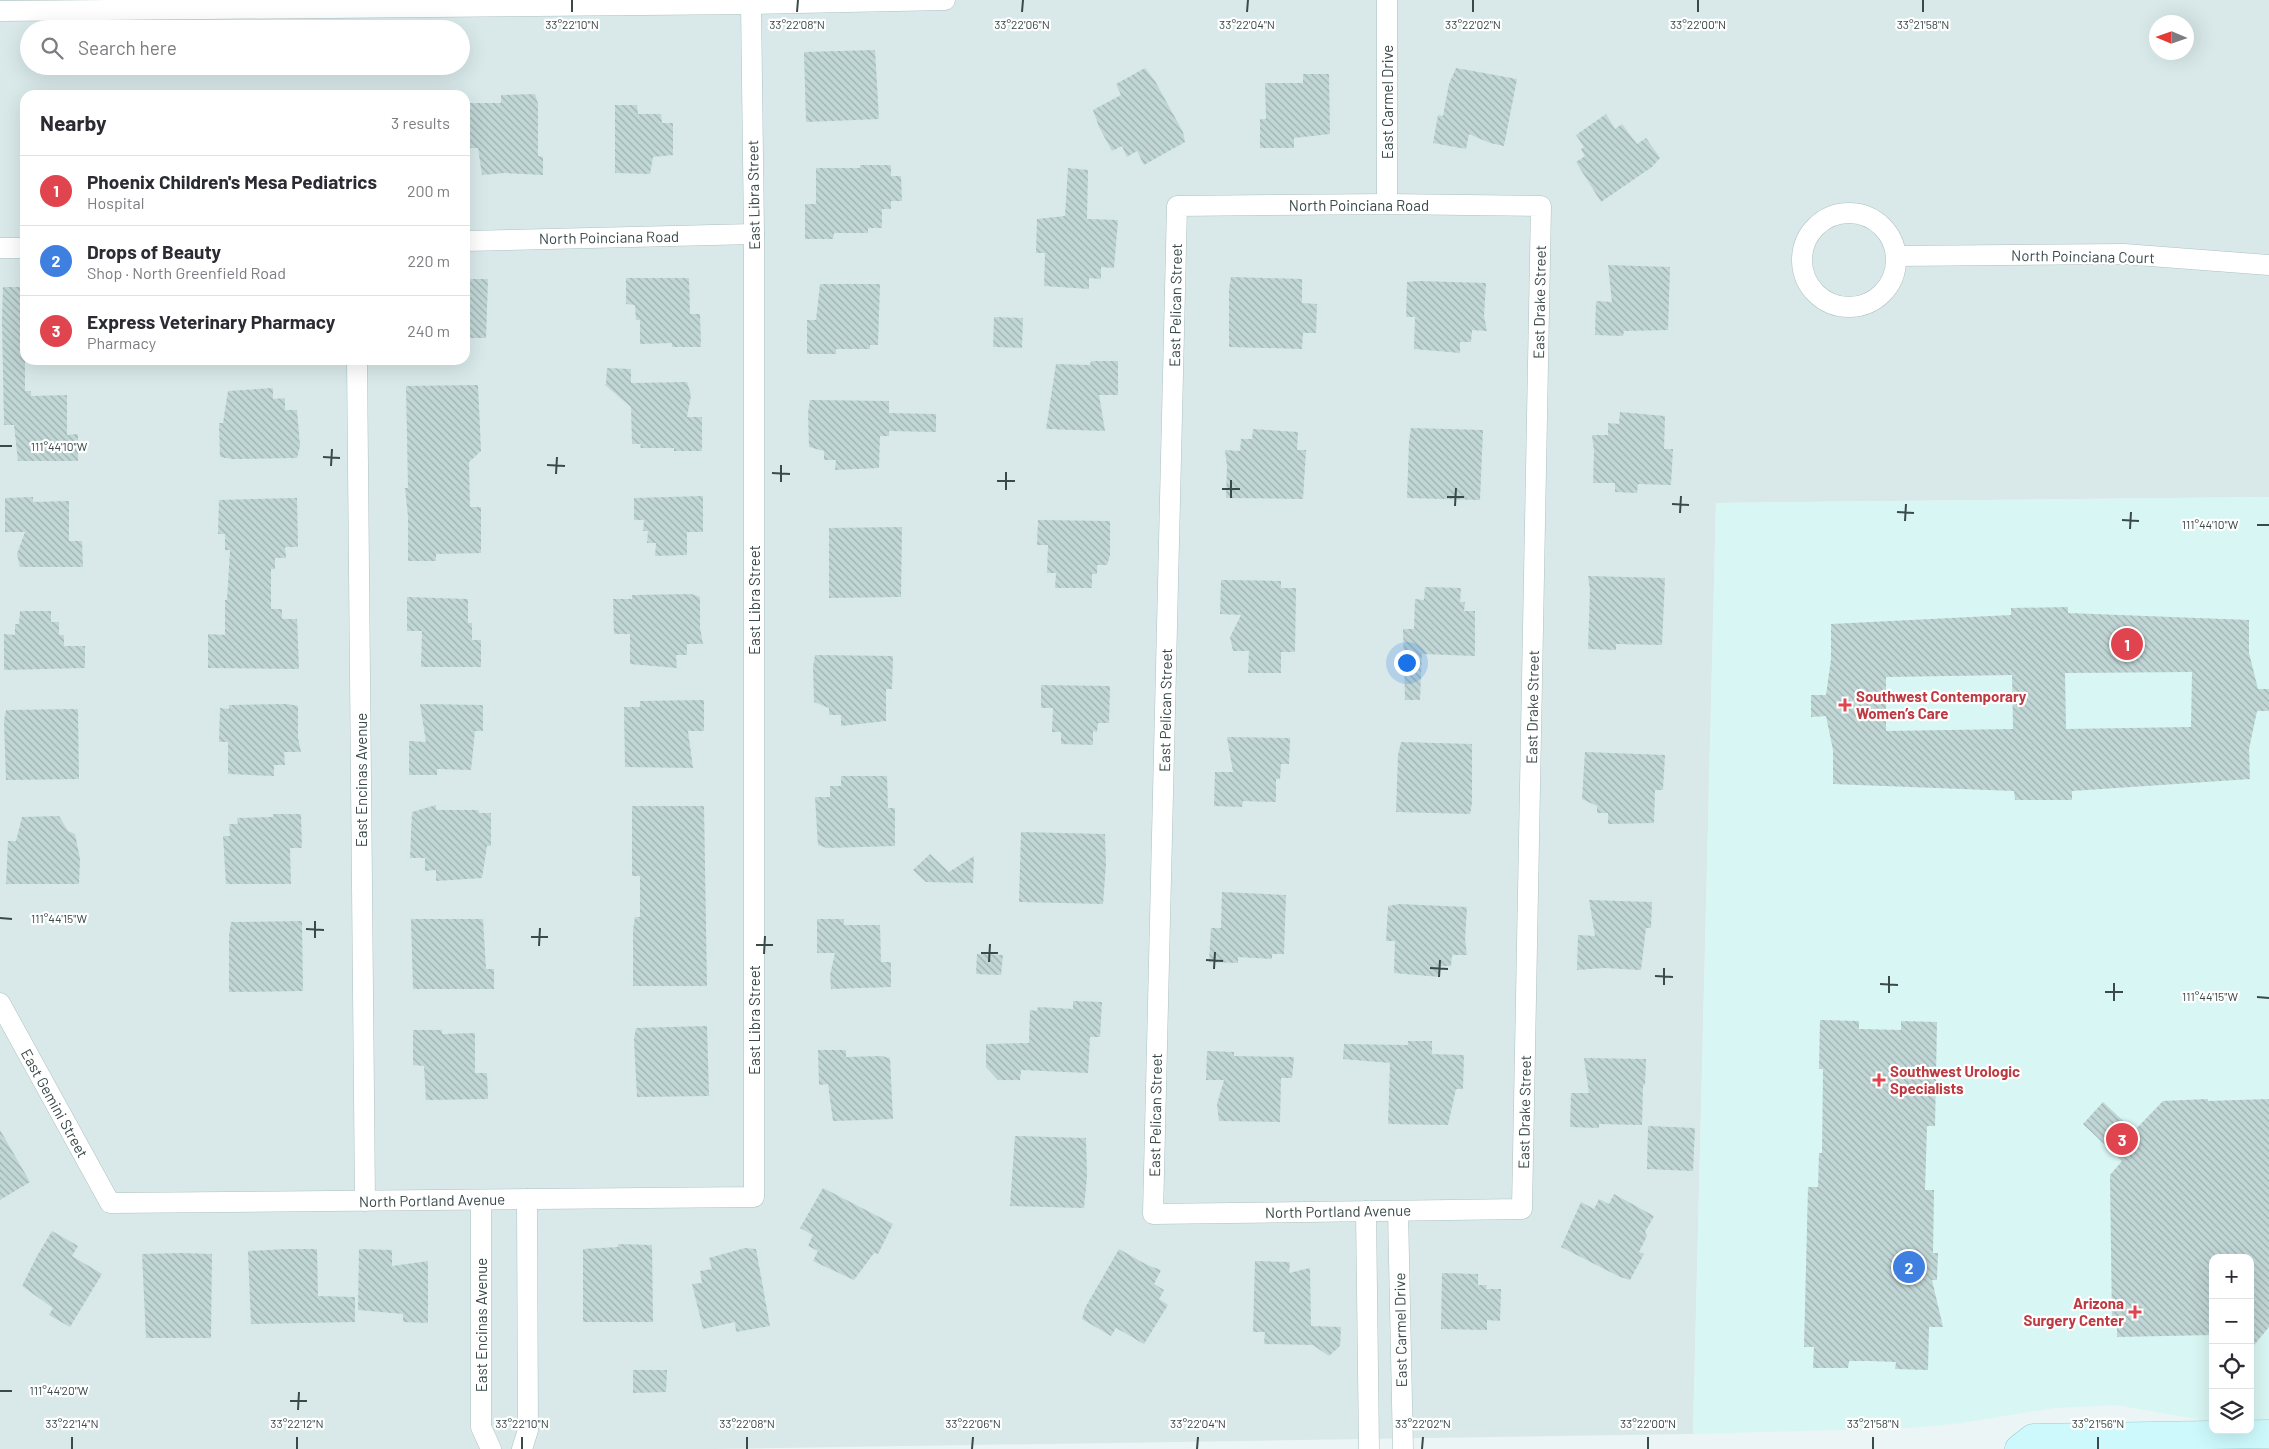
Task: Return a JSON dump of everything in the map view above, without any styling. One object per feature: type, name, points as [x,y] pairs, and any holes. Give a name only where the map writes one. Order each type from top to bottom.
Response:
[{"type":"main road","points":[[2018,1449],[2033,1438],[2269,1434]]},
{"type":"street","points":[[0,11],[465,3],[751,4],[945,0]]},
{"type":"street","name":"East Carmel Drive","points":[[1387,0],[1387,204]]},
{"type":"street","name":"East Libra Street","points":[[751,4],[754,234],[754,1197]]},
{"type":"street","name":"North Poinciana Road","points":[[1177,206],[1387,204],[1541,206]]},
{"type":"street","name":"East Pelican Street","points":[[1153,1214],[1177,206]]},
{"type":"street","name":"East Drake Street","points":[[1522,1209],[1541,206]]},
{"type":"street","points":[[1841,212],[1857,212],[1872,217],[1885,227],[1894,240],[1897,256],[1896,271],[1890,286],[1879,297],[1865,305],[1850,308],[1834,305],[1821,298],[1810,286],[1803,272],[1802,256],[1806,241],[1814,228],[1826,218],[1841,212]]},
{"type":"street","name":"North Poinciana Road","points":[[470,241],[754,234]]},
{"type":"street","points":[[0,248],[20,248]]},
{"type":"street","name":"North Poinciana Court","points":[[1897,256],[2124,254],[2269,265]]},
{"type":"street","name":"East Encinas Avenue","points":[[357,365],[365,1201]]},
{"type":"street","name":"East Gemini Street","points":[[0,1003],[110,1203]]},
{"type":"street","name":"North Portland Avenue","points":[[110,1203],[754,1197]]},
{"type":"street","points":[[522,1449],[528,1430],[527,1199]]},
{"type":"street","name":"East Encinas Avenue","points":[[480,1200],[481,1427],[491,1449]]},
{"type":"street","name":"North Portland Avenue","points":[[1153,1214],[1522,1209]]},
{"type":"street","points":[[1366,1211],[1369,1449]]},
{"type":"street","name":"East Carmel Drive","points":[[1398,1211],[1403,1449]]},
{"type":"shaded area","points":[[0,0],[2269,0],[2269,497],[1716,503],[1693,1434],[716,1449],[0,1449]]},
{"type":"shaded area","points":[[2269,497],[2269,1419],[2254,1419],[2254,1254],[2209,1254],[2209,1420],[2116,1405],[2054,1408],[1961,1423],[1911,1428],[1693,1434],[1716,503]]},
{"type":"building","points":[[875,50],[879,119],[806,122],[804,52]]},
{"type":"building","points":[[1145,68],[1155,81],[1183,132],[1185,142],[1144,165],[1137,151],[1127,157],[1122,146],[1112,151],[1099,127],[1093,110],[1121,95],[1116,84]]},
{"type":"building","points":[[1456,68],[1517,79],[1504,146],[1490,143],[1469,134],[1466,149],[1433,143],[1438,115],[1443,116],[1449,84]]},
{"type":"building","points":[[1303,74],[1329,74],[1330,134],[1294,138],[1294,148],[1260,148],[1260,119],[1266,119],[1265,83],[1303,83]]},
{"type":"building","points":[[535,94],[538,104],[538,156],[543,157],[543,175],[505,173],[482,175],[478,148],[470,148],[470,103],[501,103],[501,95]]},
{"type":"building","points":[[615,105],[637,105],[638,114],[661,114],[662,123],[673,123],[673,155],[653,157],[650,174],[615,173]]},
{"type":"building","points":[[1606,114],[1615,129],[1622,124],[1637,144],[1646,138],[1660,158],[1652,167],[1601,202],[1576,162],[1585,156],[1581,149],[1584,147],[1576,135]]},
{"type":"building","points":[[860,165],[891,165],[891,176],[901,176],[902,201],[891,201],[891,209],[882,209],[882,228],[868,228],[868,233],[834,233],[833,239],[805,239],[805,204],[816,204],[816,168],[860,168]]},
{"type":"building","points":[[1068,168],[1088,170],[1087,219],[1118,220],[1114,268],[1101,267],[1101,279],[1089,278],[1089,289],[1044,286],[1045,253],[1036,253],[1037,219],[1065,216]]},
{"type":"building","points":[[1608,265],[1670,267],[1668,330],[1624,331],[1623,336],[1595,335],[1596,301],[1612,302]]},
{"type":"building","points":[[1231,277],[1302,279],[1302,303],[1317,304],[1316,333],[1303,333],[1302,349],[1229,347],[1229,289]]},
{"type":"building","points":[[626,278],[689,278],[690,314],[700,314],[701,347],[672,347],[672,343],[640,344],[640,320],[636,320],[635,305],[626,304]]},
{"type":"building","points":[[470,279],[488,279],[486,338],[470,338]]},
{"type":"building","points":[[1407,282],[1486,283],[1484,316],[1487,331],[1472,330],[1471,342],[1460,342],[1460,353],[1414,349],[1415,317],[1406,317]]},
{"type":"building","points":[[820,284],[880,284],[878,345],[870,345],[870,349],[836,349],[836,354],[807,354],[807,320],[816,320]]},
{"type":"building","points":[[3,287],[20,287],[20,365],[25,365],[25,391],[31,391],[31,396],[67,395],[67,435],[78,434],[78,461],[18,461],[14,425],[4,425]]},
{"type":"building","points":[[994,317],[1023,318],[1022,348],[993,347]]},
{"type":"building","points":[[1091,361],[1118,361],[1118,395],[1099,395],[1105,431],[1046,429],[1056,364],[1090,365]]},
{"type":"building","points":[[607,368],[631,369],[631,383],[687,382],[691,395],[687,417],[702,417],[702,451],[674,451],[674,448],[640,448],[641,444],[632,444],[631,407],[604,384],[606,384]]},
{"type":"building","points":[[478,385],[481,451],[469,462],[470,507],[481,507],[481,553],[436,554],[436,561],[408,561],[408,516],[405,488],[408,488],[406,386]]},
{"type":"building","points":[[273,388],[273,399],[285,398],[285,410],[297,410],[300,446],[297,458],[232,459],[220,457],[219,423],[223,423],[228,391]]},
{"type":"building","points":[[810,400],[889,401],[889,413],[936,414],[936,432],[889,431],[889,436],[880,436],[879,468],[835,470],[836,460],[824,460],[824,451],[809,447],[808,413]]},
{"type":"building","points":[[1620,412],[1665,416],[1664,449],[1673,449],[1671,485],[1638,484],[1637,493],[1615,492],[1615,483],[1593,483],[1594,451],[1592,435],[1608,435],[1608,423],[1619,424]]},
{"type":"building","points":[[1411,428],[1483,430],[1480,500],[1407,498]]},
{"type":"building","points":[[1253,429],[1298,432],[1297,450],[1306,450],[1303,499],[1226,498],[1227,466],[1225,450],[1240,451],[1241,439],[1252,439]]},
{"type":"building","points":[[703,496],[703,532],[687,532],[687,555],[655,556],[656,543],[647,543],[648,531],[643,531],[644,520],[634,520],[634,498]]},
{"type":"building","points":[[33,497],[33,502],[69,501],[69,541],[82,541],[83,567],[20,567],[17,554],[25,532],[5,532],[5,498]]},
{"type":"building","points":[[297,498],[298,547],[285,547],[286,558],[275,558],[275,569],[271,569],[271,609],[282,609],[282,619],[297,619],[299,669],[208,668],[208,634],[225,635],[225,600],[227,600],[230,550],[225,550],[225,534],[218,534],[219,500]]},
{"type":"building","points":[[1038,520],[1110,521],[1110,555],[1107,565],[1097,565],[1097,574],[1092,574],[1092,588],[1055,588],[1056,573],[1047,573],[1048,545],[1037,545]]},
{"type":"building","points":[[902,527],[901,597],[829,598],[829,528]]},
{"type":"building","points":[[1588,576],[1665,578],[1662,645],[1616,644],[1616,650],[1588,649],[1590,590]]},
{"type":"building","points":[[1221,580],[1281,581],[1281,588],[1296,588],[1295,652],[1281,652],[1281,673],[1248,673],[1249,651],[1233,651],[1230,637],[1241,615],[1220,614]]},
{"type":"building","points":[[1425,587],[1461,588],[1460,602],[1465,602],[1464,611],[1475,611],[1475,656],[1422,654],[1420,700],[1405,700],[1403,629],[1414,629],[1415,599],[1424,600]]},
{"type":"building","points":[[691,594],[700,597],[700,628],[703,644],[687,644],[687,655],[676,655],[677,668],[630,664],[630,634],[614,634],[613,599],[632,599],[632,595]]},
{"type":"building","points":[[407,597],[468,599],[468,623],[472,623],[472,640],[481,640],[481,667],[421,667],[422,631],[407,631]]},
{"type":"building","points":[[2068,607],[2068,613],[2249,620],[2249,653],[2258,689],[2269,689],[2269,711],[2257,711],[2249,749],[2250,779],[2072,791],[2072,800],[2015,800],[2014,791],[1833,784],[1833,750],[1826,716],[1811,717],[1811,695],[1826,695],[1831,659],[1831,624],[2011,615],[2011,608]],"holes":[[[2192,672],[2191,727],[2066,729],[2065,673]],[[2012,675],[2013,729],[1886,731],[1886,677]]]},
{"type":"building","points":[[20,611],[51,611],[51,622],[59,622],[59,635],[64,635],[64,646],[85,646],[85,668],[4,670],[4,634],[15,635],[15,624],[19,624]]},
{"type":"building","points":[[815,655],[893,656],[892,689],[886,689],[886,721],[841,726],[841,715],[829,715],[829,708],[814,702],[813,667]]},
{"type":"building","points":[[1041,685],[1110,686],[1109,723],[1098,723],[1097,732],[1093,731],[1093,745],[1061,744],[1061,732],[1052,732],[1053,708],[1041,708]]},
{"type":"building","points":[[704,700],[704,731],[688,731],[693,768],[625,767],[624,707],[640,707],[640,701]]},
{"type":"building","points":[[287,704],[298,706],[298,738],[301,752],[284,752],[285,765],[274,765],[274,776],[228,774],[228,742],[219,742],[220,708],[229,709],[229,705]]},
{"type":"building","points":[[420,704],[483,705],[483,731],[475,731],[471,770],[437,769],[437,775],[409,775],[409,741],[426,742]]},
{"type":"building","points":[[78,709],[79,779],[6,780],[4,721],[6,710]]},
{"type":"building","points":[[1227,737],[1290,738],[1289,764],[1281,764],[1280,779],[1276,779],[1276,802],[1243,801],[1242,807],[1214,806],[1215,772],[1233,772]]},
{"type":"building","points":[[1401,742],[1472,744],[1472,803],[1470,814],[1396,812],[1398,755]]},
{"type":"building","points":[[1585,752],[1665,755],[1663,790],[1655,790],[1654,823],[1608,824],[1608,813],[1597,813],[1597,806],[1582,799]]},
{"type":"building","points":[[841,776],[887,776],[888,808],[895,808],[895,846],[827,848],[818,845],[815,797],[830,797],[830,786],[841,786]]},
{"type":"building","points":[[436,805],[436,810],[478,810],[479,813],[491,813],[491,846],[487,846],[482,878],[436,881],[436,870],[425,871],[425,858],[410,858],[412,812]]},
{"type":"building","points":[[632,806],[704,806],[707,986],[633,986],[633,930],[635,917],[640,917],[640,876],[632,876]]},
{"type":"building","points":[[273,814],[301,814],[302,848],[290,848],[291,884],[226,884],[223,836],[230,836],[229,824],[238,824],[237,818],[273,817]]},
{"type":"building","points":[[59,816],[68,831],[75,834],[80,859],[79,884],[6,884],[8,841],[16,841],[22,817]]},
{"type":"building","points":[[1021,832],[1105,834],[1106,864],[1103,904],[1019,902]]},
{"type":"building","points":[[930,854],[949,872],[974,856],[973,883],[926,882],[913,870]]},
{"type":"building","points":[[1222,892],[1286,895],[1284,954],[1272,954],[1272,959],[1238,957],[1238,963],[1209,962],[1211,928],[1221,928]]},
{"type":"building","points":[[1589,900],[1652,902],[1651,928],[1646,928],[1641,970],[1604,968],[1577,970],[1578,935],[1595,936]]},
{"type":"building","points":[[1399,904],[1467,907],[1465,939],[1467,955],[1452,955],[1451,966],[1441,966],[1440,977],[1394,973],[1395,941],[1386,941],[1388,906]]},
{"type":"building","points":[[411,919],[483,919],[486,969],[494,969],[494,989],[413,989]]},
{"type":"building","points":[[817,919],[844,919],[844,925],[880,925],[881,962],[891,962],[891,987],[831,989],[830,975],[835,953],[817,953]]},
{"type":"building","points":[[302,921],[303,991],[229,992],[229,936],[231,922]]},
{"type":"building","points":[[977,954],[1003,955],[1001,975],[976,974]]},
{"type":"building","points":[[1073,1001],[1102,1002],[1100,1037],[1090,1037],[1088,1073],[1021,1070],[1020,1080],[998,1080],[986,1067],[986,1044],[1029,1043],[1030,1010],[1037,1011],[1038,1007],[1073,1009]]},
{"type":"building","points":[[1820,1020],[1859,1021],[1859,1029],[1901,1030],[1901,1021],[1937,1022],[1935,1126],[1927,1126],[1925,1190],[1934,1190],[1933,1253],[1938,1253],[1937,1280],[1932,1280],[1943,1327],[1929,1327],[1928,1370],[1895,1369],[1896,1362],[1870,1361],[1849,1361],[1848,1368],[1813,1368],[1814,1347],[1804,1347],[1808,1187],[1818,1187],[1819,1153],[1822,1153],[1823,1069],[1819,1069]]},
{"type":"building","points":[[707,1026],[709,1096],[637,1097],[634,1040],[636,1028]]},
{"type":"building","points":[[413,1030],[442,1030],[442,1034],[475,1033],[475,1073],[487,1073],[488,1099],[426,1100],[424,1066],[413,1065]]},
{"type":"building","points":[[1408,1041],[1432,1041],[1432,1054],[1464,1055],[1463,1089],[1456,1089],[1448,1125],[1388,1124],[1390,1063],[1343,1059],[1344,1044],[1408,1045]]},
{"type":"building","points":[[818,1050],[846,1050],[846,1057],[881,1056],[890,1058],[893,1119],[833,1121],[828,1084],[819,1085]]},
{"type":"building","points":[[1207,1051],[1234,1052],[1234,1056],[1294,1057],[1292,1078],[1281,1078],[1280,1122],[1219,1121],[1217,1104],[1224,1080],[1206,1080]]},
{"type":"building","points":[[1584,1058],[1646,1059],[1642,1125],[1599,1124],[1599,1128],[1570,1127],[1571,1093],[1589,1093]]},
{"type":"building","points":[[2269,1099],[2269,1327],[2254,1345],[2254,1254],[2209,1254],[2209,1335],[2117,1337],[2117,1321],[2112,1322],[2110,1175],[2122,1161],[2083,1124],[2103,1102],[2134,1131],[2163,1101]]},
{"type":"building","points":[[1648,1126],[1695,1128],[1693,1171],[1647,1169]]},
{"type":"building","points":[[0,1130],[30,1182],[0,1200]]},
{"type":"building","points":[[1015,1136],[1086,1138],[1087,1176],[1084,1208],[1010,1206]]},
{"type":"building","points":[[823,1188],[893,1224],[878,1254],[874,1253],[854,1280],[813,1261],[818,1251],[808,1246],[813,1235],[800,1228]]},
{"type":"building","points":[[1614,1194],[1654,1216],[1645,1232],[1647,1236],[1639,1252],[1644,1254],[1630,1280],[1620,1277],[1561,1247],[1581,1202],[1594,1209],[1599,1199],[1609,1204]]},
{"type":"building","points":[[52,1231],[78,1246],[72,1256],[102,1274],[70,1327],[49,1315],[53,1308],[22,1286]]},
{"type":"building","points":[[618,1244],[652,1245],[653,1322],[583,1322],[583,1249],[618,1247]]},
{"type":"building","points":[[745,1248],[756,1249],[770,1326],[736,1332],[735,1322],[703,1329],[692,1284],[702,1283],[700,1271],[712,1269],[709,1258]]},
{"type":"building","points":[[317,1249],[318,1296],[355,1297],[355,1322],[251,1324],[248,1251]]},
{"type":"building","points":[[359,1249],[392,1250],[392,1266],[428,1261],[428,1323],[403,1322],[403,1314],[358,1310]]},
{"type":"building","points":[[1119,1249],[1147,1265],[1161,1270],[1154,1284],[1164,1290],[1159,1299],[1168,1305],[1144,1344],[1116,1328],[1111,1336],[1082,1319],[1085,1308]]},
{"type":"building","points":[[142,1254],[212,1254],[211,1338],[146,1338]]},
{"type":"building","points":[[1255,1261],[1290,1262],[1289,1273],[1310,1268],[1311,1326],[1341,1327],[1340,1346],[1329,1356],[1313,1345],[1264,1344],[1265,1332],[1253,1332]]},
{"type":"building","points":[[1442,1273],[1478,1274],[1478,1285],[1487,1285],[1486,1289],[1501,1289],[1500,1321],[1487,1320],[1487,1330],[1441,1329]]},
{"type":"building","points":[[633,1370],[667,1370],[666,1392],[633,1393]]},
{"type":"place","name":"Phoenix Children's Mesa Pediatrics","points":[[2127,644]]},
{"type":"place","name":"Southwest Contemporary Women’s Care","points":[[1845,705]]},
{"type":"place","name":"Southwest Urologic Specialists","points":[[1879,1080]]},
{"type":"place","name":"Express Veterinary Pharmacy","points":[[2122,1139]]},
{"type":"place","name":"Drops of Beauty","points":[[1909,1267]]},
{"type":"place","name":"Arizona Surgery Center","points":[[2135,1312]]}]
